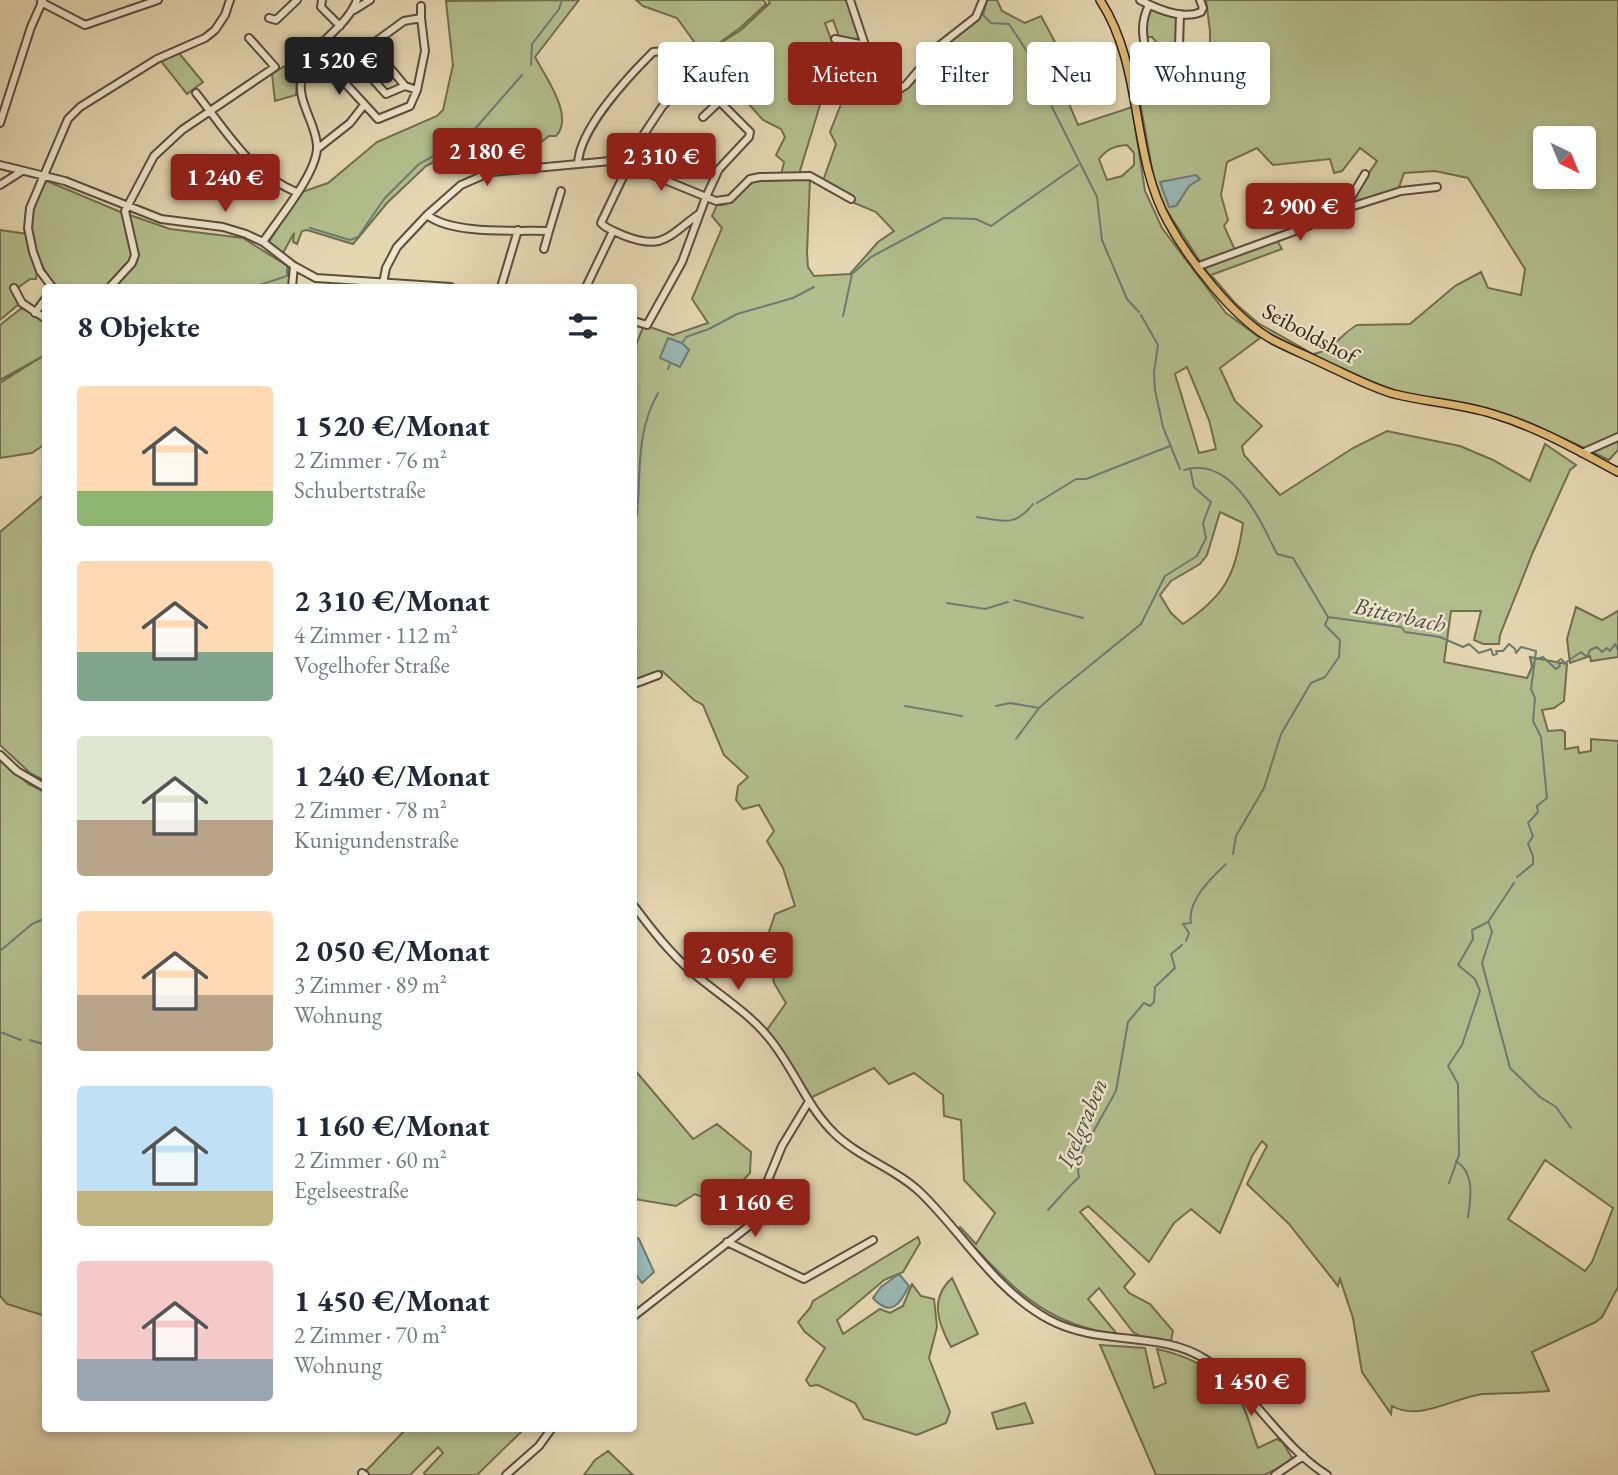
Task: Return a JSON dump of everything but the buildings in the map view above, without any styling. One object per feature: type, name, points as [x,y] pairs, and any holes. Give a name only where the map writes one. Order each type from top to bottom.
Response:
[{"type":"main road","name":"Seiboldshof","points":[[1100,0],[1124,57],[1147,167],[1160,206],[1199,266],[1232,309],[1272,339],[1391,393],[1496,415],[1538,431],[1618,472]]},
{"type":"street","points":[[51,284],[38,266],[28,228],[30,208],[68,119],[80,107],[157,59],[205,38],[225,15],[230,0]]},
{"type":"street","points":[[269,18],[275,20],[297,0]]},
{"type":"street","points":[[322,0],[321,7],[340,26]]},
{"type":"street","points":[[353,11],[357,0]]},
{"type":"street","points":[[263,242],[315,164],[315,131],[300,92],[303,72],[311,57],[353,11],[370,0]]},
{"type":"street","points":[[850,0],[864,42]]},
{"type":"street","points":[[902,88],[946,39],[976,17],[983,0]]},
{"type":"street","points":[[1140,0],[1180,14],[1200,13],[1203,8],[1200,0]]},
{"type":"street","points":[[0,123],[42,1],[85,25],[155,1]]},
{"type":"street","points":[[1149,5],[1143,18],[1142,32],[1146,51],[1176,49],[1179,46],[1180,14]]},
{"type":"street","points":[[311,57],[344,82],[378,119],[410,106],[417,90],[425,51],[421,6]]},
{"type":"street","points":[[344,82],[359,64],[363,54],[382,35],[390,33],[408,20],[421,18]]},
{"type":"street","points":[[408,20],[422,31]]},
{"type":"street","points":[[113,284],[132,263],[135,255],[125,215],[154,156],[166,142],[209,110],[275,67],[249,38]]},
{"type":"street","points":[[835,39],[850,42]]},
{"type":"street","points":[[371,45],[405,86],[417,90]]},
{"type":"street","points":[[578,164],[582,145],[591,126],[653,52],[658,52]]},
{"type":"street","points":[[359,64],[386,94],[405,86]]},
{"type":"street","points":[[196,93],[260,172],[296,192]]},
{"type":"street","points":[[317,149],[350,123],[364,105]]},
{"type":"street","points":[[664,105],[626,164],[601,223],[613,231],[649,243],[661,242],[700,213]]},
{"type":"street","points":[[703,117],[716,105]]},
{"type":"street","points":[[637,322],[647,325],[682,262],[719,169],[751,134],[722,105]]},
{"type":"street","points":[[383,282],[391,256],[451,192],[482,175],[512,169],[611,162],[626,164],[723,202],[730,199],[750,179],[810,176],[851,199]]},
{"type":"street","points":[[0,165],[45,175],[167,220],[223,227],[263,242],[308,275],[326,280],[411,284]]},
{"type":"street","points":[[0,185],[22,171]]},
{"type":"street","points":[[1344,209],[1365,174]]},
{"type":"street","points":[[1199,266],[1306,227],[1344,209],[1401,191],[1437,187]]},
{"type":"street","points":[[544,249],[561,191]]},
{"type":"street","points":[[427,215],[433,220],[461,226],[548,231]]},
{"type":"street","points":[[502,284],[518,230]]},
{"type":"street","points":[[587,284],[613,231]]},
{"type":"street","points":[[291,284],[294,266]]},
{"type":"street","points":[[14,288],[22,303],[42,317]]},
{"type":"street","points":[[35,313],[42,303]]},
{"type":"street","points":[[1582,453],[1618,436]]},
{"type":"street","points":[[637,683],[658,675]]},
{"type":"street","points":[[0,755],[17,771],[42,786]]},
{"type":"street","points":[[637,910],[680,961],[768,1036],[808,1103],[842,1141],[915,1187],[1003,1286],[1022,1303],[1073,1330],[1116,1339],[1157,1342],[1202,1357],[1220,1369],[1252,1399],[1303,1456],[1327,1475]]},
{"type":"street","points":[[637,1314],[749,1226],[782,1146],[808,1103]]},
{"type":"street","points":[[727,1242],[795,1277],[806,1279],[873,1240]]},
{"type":"street","points":[[506,1475],[546,1439],[550,1432]]},
{"type":"street","points":[[1275,1475],[1303,1456]]},
{"type":"green space","points":[[579,0],[535,57],[560,108],[561,128],[556,136],[514,149],[471,142],[426,166],[387,203],[353,244],[307,230],[302,231],[297,244],[293,242],[294,233],[283,253],[269,242],[299,193],[328,183],[377,142],[437,116],[443,110],[453,65],[446,1]]},
{"type":"green space","points":[[636,0],[764,0],[766,4],[720,42],[694,42],[677,18],[643,6]]},
{"type":"green space","points":[[768,0],[847,0],[862,42],[840,39],[833,20],[825,23],[832,42],[788,42],[788,105],[820,105],[799,174],[781,175],[784,162],[776,155],[785,137],[781,129],[763,120],[749,105],[774,105],[774,42],[722,42],[741,30],[770,3]]},
{"type":"green space","points":[[985,0],[997,0],[1002,11],[1025,23],[1041,16],[1055,42],[1027,42],[1027,105],[1069,105],[1078,125],[1132,107],[1145,191],[1162,228],[1226,313],[1260,338],[1220,368],[1235,401],[1262,426],[1242,446],[1244,455],[1280,495],[1353,448],[1387,431],[1460,446],[1493,460],[1530,481],[1545,444],[1576,465],[1570,470],[1533,552],[1500,635],[1499,644],[1483,644],[1474,640],[1481,611],[1451,611],[1444,662],[1527,678],[1532,667],[1530,657],[1567,664],[1564,701],[1554,708],[1542,710],[1548,731],[1565,732],[1565,749],[1578,747],[1579,753],[1591,751],[1591,739],[1618,741],[1618,1287],[1602,1317],[1596,1322],[1532,1352],[1549,1391],[1483,1394],[1425,1410],[1403,1410],[1392,1406],[1391,1414],[1362,1372],[1353,1318],[1340,1279],[1338,1286],[1289,1224],[1247,1184],[1267,1146],[1262,1141],[1252,1156],[1220,1233],[1191,1209],[1174,1223],[1149,1262],[1088,1206],[1080,1212],[1135,1274],[1124,1287],[1129,1293],[1150,1304],[1173,1331],[1171,1341],[1142,1337],[1133,1332],[1099,1288],[1088,1299],[1117,1334],[1104,1333],[1070,1322],[1051,1313],[1017,1290],[958,1229],[960,1227],[976,1244],[995,1213],[964,1180],[961,1120],[944,1116],[943,1095],[914,1073],[889,1084],[874,1068],[810,1098],[767,1030],[786,1003],[774,983],[767,938],[775,914],[795,906],[783,868],[767,841],[774,831],[759,805],[743,809],[736,800],[738,786],[748,777],[724,755],[703,705],[662,671],[637,680],[637,342],[644,325],[673,335],[708,323],[692,299],[722,228],[712,216],[717,205],[731,201],[755,182],[770,178],[810,179],[807,253],[808,267],[814,276],[850,274],[878,242],[894,231],[876,212],[852,202],[848,194],[823,181],[836,144],[830,132],[841,105],[902,105],[902,90],[916,74],[916,105],[1013,105],[1013,42],[944,42],[973,23]],"holes":[[[1127,145],[1134,153],[1134,165],[1122,176],[1107,180],[1099,159],[1115,147]],[[1187,367],[1209,420],[1216,449],[1199,453],[1175,374]],[[1220,512],[1243,523],[1237,556],[1226,582],[1210,603],[1183,624],[1171,613],[1160,595],[1171,581],[1200,564],[1207,555]],[[1545,1160],[1613,1208],[1592,1262],[1585,1271],[1508,1219]]]},
{"type":"green space","points":[[1206,0],[1618,0],[1618,450],[1609,460],[1537,428],[1395,390],[1321,363],[1286,345],[1254,323],[1227,297],[1204,267],[1276,239],[1282,249],[1211,275],[1235,303],[1258,323],[1313,354],[1331,346],[1357,325],[1410,324],[1455,286],[1481,272],[1488,288],[1521,295],[1525,269],[1468,178],[1435,171],[1404,173],[1398,190],[1347,206],[1377,161],[1360,148],[1342,171],[1334,173],[1330,159],[1273,165],[1257,148],[1227,162],[1221,195],[1228,220],[1224,226],[1235,250],[1201,263],[1160,200],[1141,105],[1270,105],[1270,42],[1210,42]]},
{"type":"green space","points":[[1151,9],[1174,16],[1177,41],[1156,42],[1152,37],[1145,37],[1145,24]]},
{"type":"green space","points":[[178,52],[203,82],[187,94],[161,61]]},
{"type":"green space","points":[[305,61],[297,79],[296,95],[275,101],[272,74],[283,67]]},
{"type":"green space","points":[[47,181],[123,213],[132,253],[130,260],[111,284],[55,284],[48,276],[32,235],[33,206]]},
{"type":"green space","points":[[127,214],[170,229],[243,238],[289,267],[289,284],[115,284],[135,263]]},
{"type":"green space","points":[[0,230],[27,234],[37,272],[36,279],[30,279],[12,292],[20,303],[0,320]]},
{"type":"green space","points":[[22,308],[42,319],[42,357],[0,380],[0,325]]},
{"type":"green space","points":[[42,357],[42,446],[32,453],[0,458],[0,383]]},
{"type":"green space","points":[[42,497],[42,779],[30,773],[0,745],[0,532]]},
{"type":"green space","points":[[1576,607],[1602,620],[1618,611],[1618,657],[1591,661],[1590,656],[1570,663],[1567,639]]},
{"type":"green space","points":[[0,758],[28,784],[42,791],[42,1315],[7,1304],[0,1296]]},
{"type":"green space","points":[[637,1073],[693,1139],[717,1124],[751,1152],[750,1173],[720,1204],[695,1194],[676,1206],[637,1200]]},
{"type":"green space","points":[[918,1237],[920,1243],[903,1272],[884,1280],[837,1320],[843,1334],[880,1309],[890,1313],[903,1306],[912,1284],[921,1296],[934,1299],[937,1327],[929,1358],[950,1412],[946,1423],[917,1435],[864,1419],[855,1403],[818,1385],[810,1386],[806,1380],[825,1348],[805,1332],[798,1322],[813,1301]]},
{"type":"green space","points":[[952,1278],[978,1334],[951,1347],[942,1329],[938,1303],[940,1294]]},
{"type":"green space","points":[[1100,1345],[1145,1348],[1154,1388],[1166,1383],[1157,1349],[1189,1359],[1210,1370],[1228,1383],[1239,1397],[1258,1448],[1277,1439],[1283,1443],[1294,1461],[1264,1475],[1156,1475]]},
{"type":"green space","points":[[1025,1403],[1033,1423],[997,1429],[992,1413]]},
{"type":"green space","points":[[403,1432],[521,1432],[477,1475],[426,1475],[424,1473],[443,1453],[438,1447],[410,1475],[369,1475],[365,1472]]},
{"type":"green space","points":[[608,1451],[633,1475],[584,1475],[595,1460]]},
{"type":"water","points":[[1196,175],[1200,179],[1189,186],[1176,206],[1169,207],[1160,182]]},
{"type":"water","points":[[668,338],[682,343],[689,350],[680,367],[660,358]]},
{"type":"water","points":[[637,1238],[654,1272],[642,1283],[637,1276]]},
{"type":"water","points":[[899,1274],[909,1286],[902,1298],[890,1308],[879,1304],[873,1298],[881,1287]]},
{"type":"waterway","points":[[531,65],[532,44],[559,9],[562,0]]},
{"type":"waterway","name":"Bitterbach","points":[[987,0],[983,15],[991,23],[1009,24],[1030,56],[1050,63],[1051,105],[1097,197],[1102,240],[1127,299],[1139,312]]},
{"type":"waterway","points":[[468,137],[522,75]]},
{"type":"waterway","points":[[310,228],[350,240],[358,237],[384,199],[419,164],[460,141]]},
{"type":"waterway","points":[[843,316],[852,274],[871,257],[944,218],[976,219],[991,226],[1078,165]]},
{"type":"waterway","points":[[262,284],[287,276],[287,267]]},
{"type":"waterway","points":[[686,337],[709,329],[737,314],[793,298],[814,287]]},
{"type":"waterway","name":"Bitterbach","points":[[1141,315],[1158,345],[1154,372],[1155,390],[1163,427],[1180,469]]},
{"type":"waterway","points":[[682,343],[685,339]]},
{"type":"waterway","points":[[668,369],[670,364]]},
{"type":"waterway","points":[[638,504],[643,433],[658,393]]},
{"type":"waterway","points":[[1037,503],[1076,479],[1086,479],[1170,446]]},
{"type":"waterway","points":[[1016,739],[1039,708],[1141,624],[1165,576],[1197,556],[1206,538],[1203,523],[1211,502],[1194,487],[1190,468]]},
{"type":"waterway","name":"Bitterbach","points":[[1184,470],[1199,468],[1226,478],[1247,500],[1270,540]]},
{"type":"waterway","points":[[977,517],[1008,521],[1020,516],[1033,504]]},
{"type":"waterway","points":[[637,514],[638,507]]},
{"type":"waterway","name":"Bitterbach","points":[[1271,542],[1277,554],[1293,558],[1328,617],[1401,627],[1405,632],[1440,637],[1463,647],[1469,644],[1479,653],[1491,649],[1493,655],[1497,654],[1496,651],[1503,651],[1509,644],[1516,653],[1521,647],[1536,651],[1531,689],[1535,698],[1533,721],[1541,737],[1547,798],[1537,806],[1538,812],[1528,823],[1533,836],[1528,844],[1533,864],[1517,877]]},
{"type":"waterway","points":[[1014,600],[1083,618]]},
{"type":"waterway","points":[[947,603],[985,609],[1008,602]]},
{"type":"waterway","name":"Igelgraben","points":[[1233,854],[1236,836],[1264,788],[1281,734],[1311,683],[1325,677],[1339,657],[1340,640],[1325,625],[1328,618]]},
{"type":"waterway","name":"Bitterbach","points":[[1537,659],[1543,657],[1556,669],[1560,666],[1558,661],[1561,659],[1565,663],[1581,652],[1587,657],[1590,650],[1597,647],[1602,652],[1607,648],[1610,651],[1615,644],[1618,650]]},
{"type":"waterway","name":"Bitterbach","points":[[1531,669],[1534,663]]},
{"type":"waterway","points":[[996,706],[1010,703],[1039,708]]},
{"type":"waterway","points":[[905,706],[962,716]]},
{"type":"waterway","name":"Igelgraben","points":[[1186,941],[1189,933],[1183,924],[1191,923],[1196,898],[1226,864]]},
{"type":"waterway","points":[[1449,1183],[1459,1155],[1458,1084],[1448,1066],[1462,1045],[1480,991],[1475,979],[1458,965],[1473,939],[1472,930],[1488,922],[1514,883]]},
{"type":"waterway","points":[[0,951],[32,924],[42,920]]},
{"type":"waterway","points":[[1489,923],[1492,932],[1482,963],[1510,1068],[1540,1097],[1556,1107],[1571,1128]]},
{"type":"waterway","name":"Igelgraben","points":[[1048,1210],[1079,1177],[1082,1152],[1116,1091],[1128,1022],[1144,1003],[1150,1006],[1154,1002],[1155,987],[1175,968],[1171,954],[1182,945]]},
{"type":"waterway","points":[[0,1032],[21,1040]]},
{"type":"waterway","points":[[30,1040],[42,1044]]},
{"type":"waterway","points":[[1456,1161],[1469,1179],[1471,1194],[1468,1217]]}]
